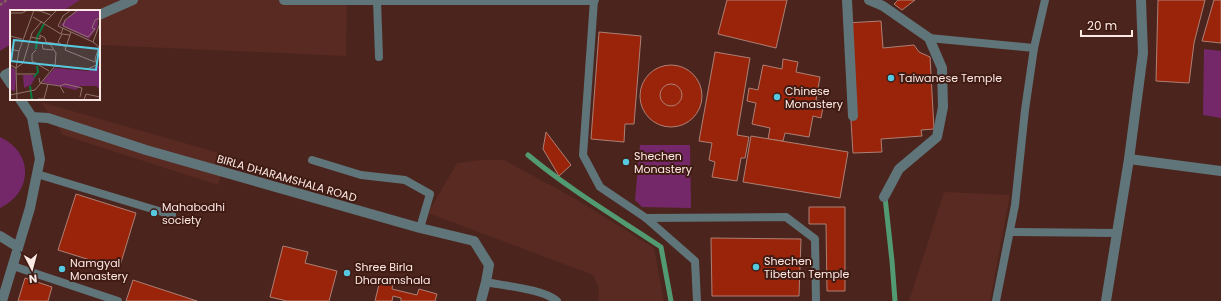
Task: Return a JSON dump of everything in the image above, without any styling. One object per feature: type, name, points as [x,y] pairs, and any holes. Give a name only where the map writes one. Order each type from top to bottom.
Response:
[{"type":"street","points":[[100,15],[133,0]]},
{"type":"street","points":[[284,0],[594,0]]},
{"type":"street","points":[[847,0],[853,116]]},
{"type":"street","points":[[869,0],[883,6],[930,38],[942,68],[942,107],[937,136],[899,169],[884,197]]},
{"type":"street","points":[[1106,301],[1116,233],[1130,159],[1143,53],[1140,0]]},
{"type":"street","points":[[2,301],[30,208],[40,159],[32,117],[21,100]]},
{"type":"street","name":"BIRLA DHARAMSHALA ROAD","points":[[32,117],[48,118],[146,150],[420,228],[474,241],[489,265],[481,301]]},
{"type":"street","points":[[1130,159],[1221,171]]},
{"type":"street","points":[[0,236],[18,247]]},
{"type":"lane","points":[[377,0],[379,56]]},
{"type":"lane","points":[[594,0],[583,155],[600,187],[646,218],[696,261],[697,301]]},
{"type":"lane","points":[[996,301],[1015,205],[1025,110],[1034,48],[1045,0]]},
{"type":"lane","points":[[930,38],[1034,48]]},
{"type":"lane","points":[[312,160],[361,175],[405,180],[430,194],[420,228]]},
{"type":"lane","points":[[37,174],[172,215]]},
{"type":"lane","points":[[646,218],[786,217],[815,239],[816,301]]},
{"type":"lane","points":[[1010,232],[1116,233]]},
{"type":"lane","points":[[13,266],[118,301]]},
{"type":"lane","points":[[486,282],[541,293],[557,301]]},
{"type":"path","points":[[0,5],[7,0]]},
{"type":"shaded area","points":[[0,0],[80,0],[65,10],[10,10],[10,45],[0,51]]},
{"type":"shaded area","points":[[80,0],[347,0],[346,56],[100,46],[100,10],[65,10]]},
{"type":"shaded area","points":[[1204,49],[1221,51],[1221,118],[1203,115]]},
{"type":"shaded area","points":[[41,102],[226,155],[218,185],[63,135]]},
{"type":"shaded area","points":[[0,137],[11,144],[19,153],[24,162],[25,172],[23,183],[19,192],[11,201],[0,208]]},
{"type":"shaded area","points":[[640,145],[690,145],[691,208],[642,207],[635,200]]},
{"type":"shaded area","points":[[481,160],[504,160],[574,198],[654,248],[664,301],[598,301],[599,288],[593,275],[428,213],[457,163]]},
{"type":"shaded area","points":[[944,192],[1010,195],[990,301],[909,301]]},
{"type":"building","points":[[727,0],[787,0],[776,48],[718,34]]},
{"type":"building","points":[[898,0],[915,0],[902,10],[894,4]]},
{"type":"building","points":[[1158,0],[1205,0],[1194,43],[1189,83],[1156,81]]},
{"type":"building","points":[[1214,0],[1221,0],[1221,43],[1202,41]]},
{"type":"building","name":"Taiwanese Temple","points":[[881,21],[883,48],[914,45],[919,52],[930,57],[934,129],[921,130],[922,136],[881,139],[882,152],[853,153],[845,23]]},
{"type":"building","points":[[599,32],[641,36],[634,124],[625,124],[624,142],[591,139]]},
{"type":"building","points":[[715,52],[750,58],[737,135],[749,137],[745,158],[741,158],[737,181],[712,177],[715,162],[709,160],[712,143],[699,141]]},
{"type":"building","points":[[783,59],[798,62],[796,72],[820,77],[816,100],[824,102],[821,118],[813,116],[809,137],[785,133],[783,141],[768,139],[770,128],[752,124],[756,103],[747,101],[749,88],[758,90],[763,65],[782,69]]},
{"type":"building","points":[[671,65],[688,70],[693,74],[697,79],[702,96],[697,113],[693,118],[688,122],[671,127],[654,122],[649,118],[645,113],[640,96],[645,79],[649,74],[654,70]]},
{"type":"building","points":[[671,84],[679,87],[682,95],[679,103],[671,106],[663,103],[660,95],[663,87]]},
{"type":"building","points":[[546,132],[571,165],[559,176],[543,149]]},
{"type":"building","points":[[751,136],[848,152],[840,198],[743,182]]},
{"type":"building","points":[[76,194],[136,213],[119,269],[58,250]]},
{"type":"building","points":[[809,207],[845,207],[845,291],[827,291],[826,224],[809,224]]},
{"type":"building","name":"Shechen Tibetan Temple","points":[[711,238],[801,239],[799,296],[712,296]]},
{"type":"building","points":[[283,246],[308,252],[305,263],[337,271],[329,301],[287,301],[270,297]]},
{"type":"building","points":[[25,278],[52,287],[48,301],[18,301]]},
{"type":"building","points":[[133,280],[197,301],[126,301]]},
{"type":"building","points":[[380,280],[393,283],[392,289],[417,295],[419,289],[437,294],[435,301],[401,301],[401,298],[393,296],[392,301],[375,301]]},
{"type":"waterway","points":[[528,155],[577,192],[661,247],[671,301]]},
{"type":"waterway","points":[[885,197],[895,301]]},
{"type":"place","name":"Taiwanese Temple","points":[[891,78]]},
{"type":"place","name":"Chinese Monastery","points":[[777,97]]},
{"type":"place","name":"Shechen Monastery","points":[[626,162]]},
{"type":"place","name":"Mahabodhi society","points":[[154,213]]},
{"type":"place","name":"Shechen Tibetan Temple","points":[[756,267]]},
{"type":"place","name":"Namgyal Monastery","points":[[62,269]]},
{"type":"place","name":"Shree Birla Dharamshala","points":[[347,273]]}]
